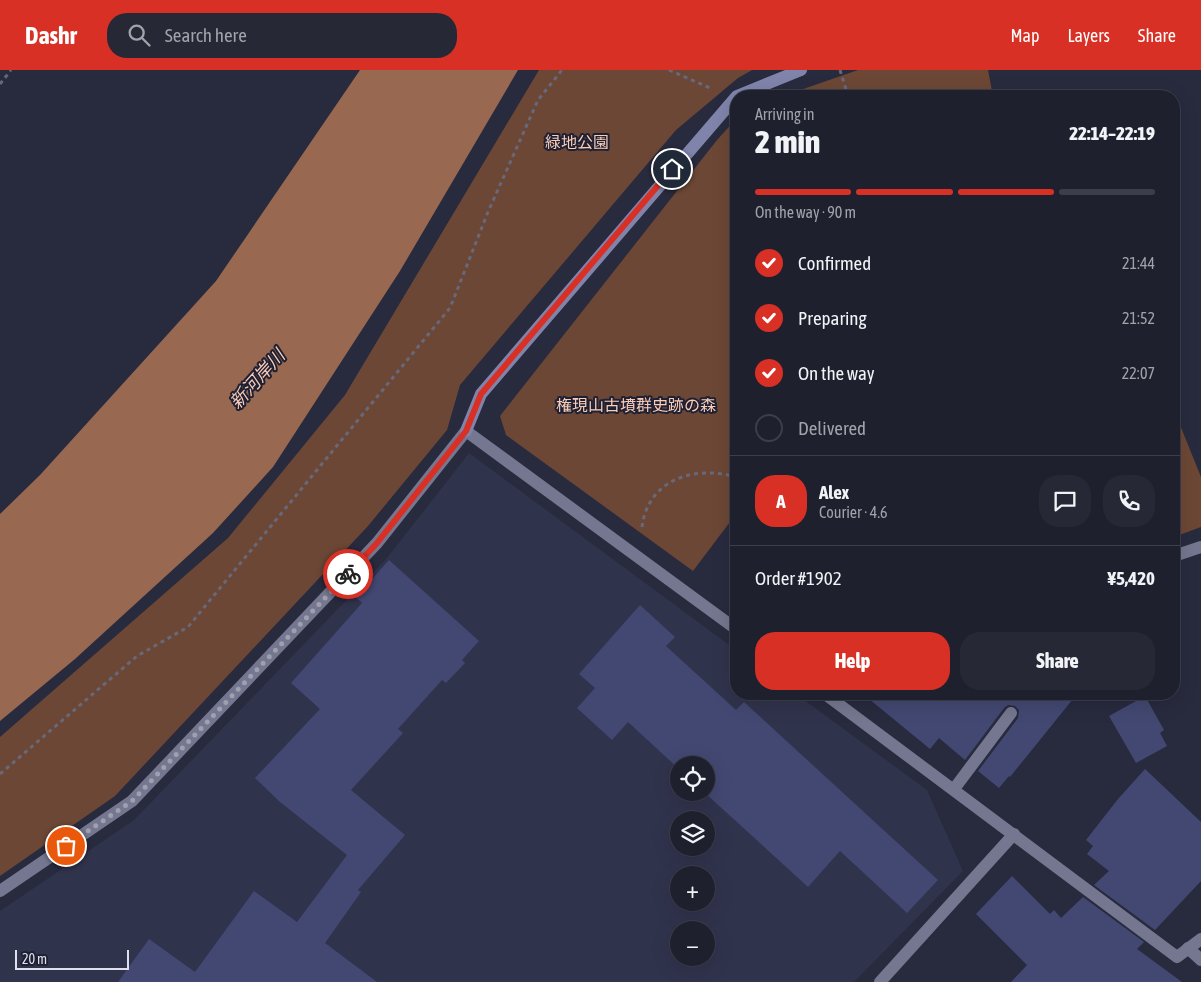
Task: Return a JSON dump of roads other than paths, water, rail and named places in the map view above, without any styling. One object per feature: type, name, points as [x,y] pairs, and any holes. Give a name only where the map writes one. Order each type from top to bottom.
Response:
[{"type":"street","points":[[753,90],[801,70]]},
{"type":"street","points":[[0,891],[132,801],[377,543],[466,431],[481,394],[730,104]]},
{"type":"street","points":[[466,431],[730,625]]},
{"type":"street","points":[[1180,554],[1201,547]]},
{"type":"street","points":[[833,700],[1177,957],[1201,939]]},
{"type":"street","points":[[954,790],[1010,713]]},
{"type":"street","points":[[880,982],[1014,834]]},
{"type":"street","points":[[1188,948],[1201,960]]},
{"type":"water","name":"新河岸川","points":[[360,70],[518,70],[400,271],[273,467],[213,533],[75,659],[0,721],[0,514],[40,475],[216,281]]},
{"type":"park label","name":"緑地公園","points":[[577,142]]},
{"type":"park label","name":"権現山古墳群史跡の森","points":[[636,405]]}]
